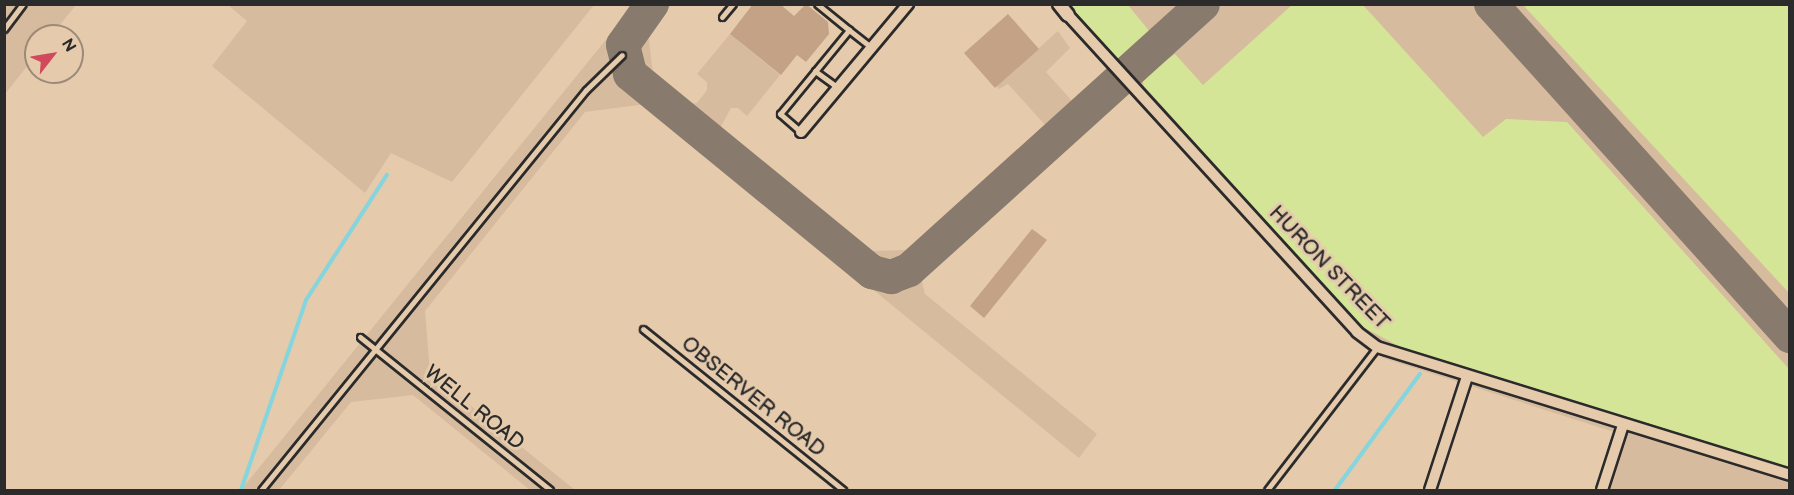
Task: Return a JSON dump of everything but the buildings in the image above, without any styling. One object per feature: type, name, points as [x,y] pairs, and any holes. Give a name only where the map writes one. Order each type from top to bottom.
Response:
[{"type":"street","points":[[801,132],[908,4]]},
{"type":"street","name":"HURON STREET","points":[[1059,4],[1357,332],[1377,347],[1467,377],[1790,475]]},
{"type":"street","points":[[1430,490],[1467,377]]},
{"type":"street","points":[[1602,490],[1623,425]]},
{"type":"lane","points":[[4,29],[23,4]]},
{"type":"lane","points":[[722,17],[733,4]]},
{"type":"lane","points":[[817,4],[872,48]]},
{"type":"lane","points":[[801,132],[780,114],[849,30]]},
{"type":"lane","points":[[261,490],[377,351],[586,90],[622,55]]},
{"type":"lane","points":[[815,71],[838,88]]},
{"type":"lane","name":"OBSERVER ROAD","points":[[643,329],[843,490]]},
{"type":"lane","name":"WELL ROAD","points":[[360,337],[550,490]]},
{"type":"lane","points":[[1267,490],[1377,347]]},
{"type":"shaded area","points":[[5,5],[76,5],[61,24],[24,24],[24,70],[5,94]]},
{"type":"shaded area","points":[[228,5],[594,5],[452,182],[391,153],[365,193],[212,66],[247,21]]},
{"type":"shaded area","points":[[634,5],[671,5],[648,33],[653,74],[690,104],[697,103],[707,90],[707,82],[697,74],[730,34],[780,75],[747,116],[738,108],[731,108],[720,128],[872,251],[910,250],[1046,126],[1008,84],[999,89],[997,86],[1058,31],[1070,48],[1046,72],[1073,102],[1119,61],[1069,5],[1789,5],[1789,490],[1597,490],[1614,432],[1383,358],[1138,83],[921,278],[925,294],[1097,434],[1079,458],[646,104],[585,112],[425,311],[430,373],[575,490],[530,490],[413,395],[351,402],[279,490],[241,490]]},
{"type":"green space","points":[[1069,5],[1128,5],[1150,32],[1118,62]]},
{"type":"green space","points":[[1292,5],[1363,5],[1483,137],[1506,119],[1567,122],[1789,369],[1789,471],[1412,353],[1359,325],[1144,86],[1142,79],[1175,54],[1203,85]]},
{"type":"green space","points":[[1523,5],[1789,5],[1789,293]]},
{"type":"waterway","points":[[241,490],[306,300],[387,175]]},
{"type":"waterway","points":[[1335,490],[1420,374]]},
{"type":"taxiway","points":[[652,4],[623,45],[630,74],[872,272],[891,277],[909,270],[1203,4]]},
{"type":"taxiway","points":[[1491,4],[1790,336]]}]
